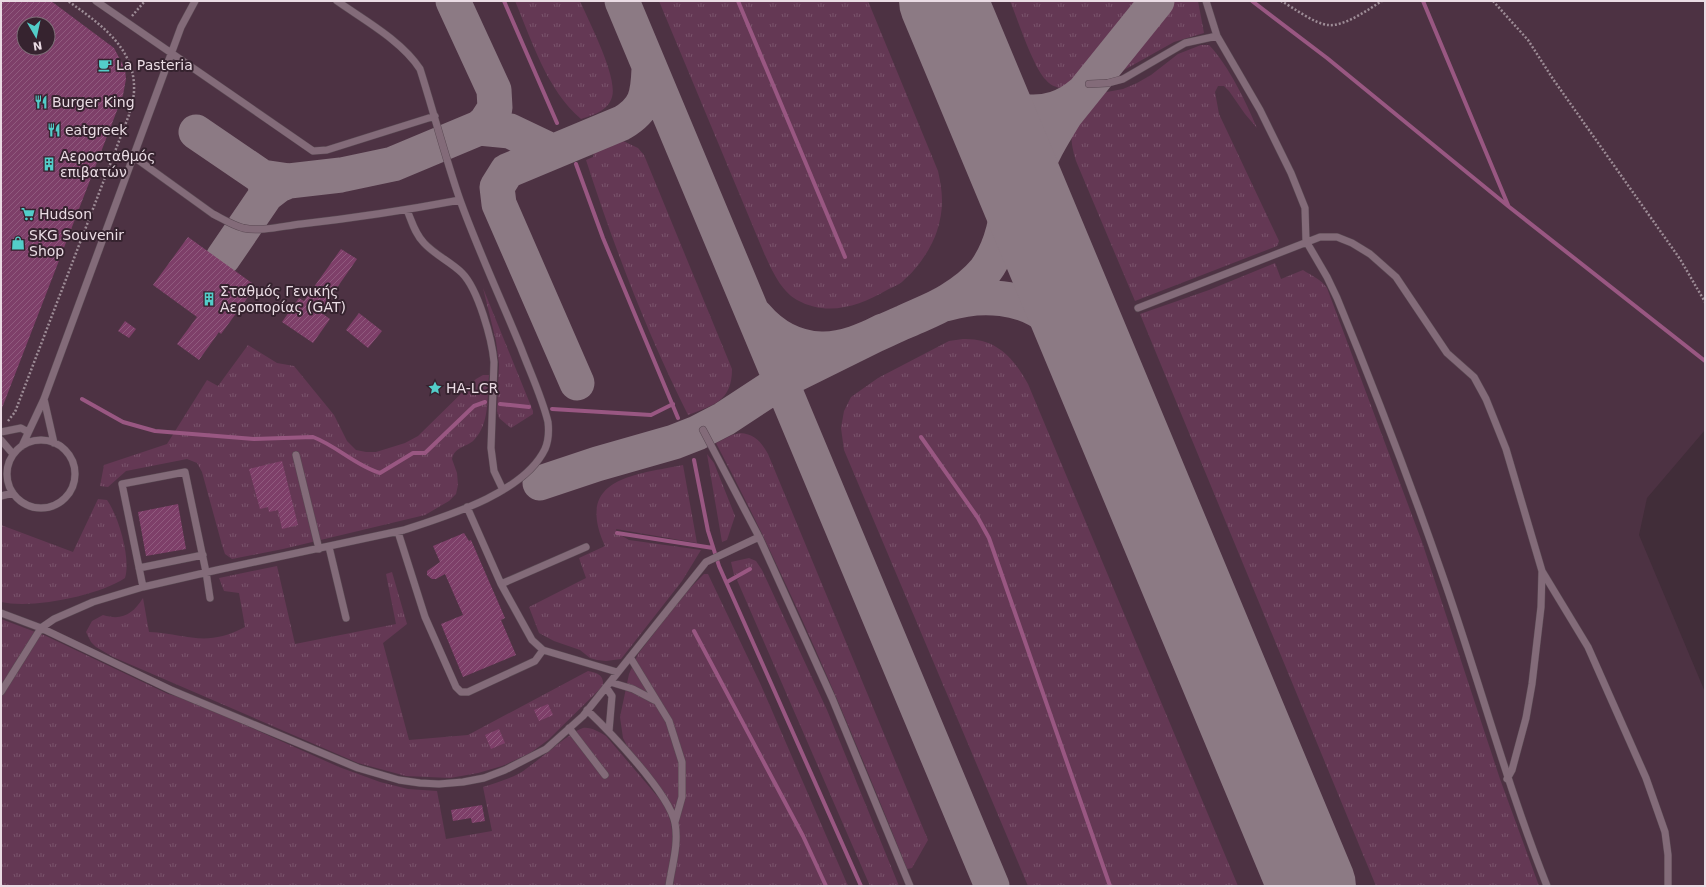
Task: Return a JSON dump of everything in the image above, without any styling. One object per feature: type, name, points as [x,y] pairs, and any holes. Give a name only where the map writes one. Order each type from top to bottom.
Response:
[{"type":"lane","points":[[96,1],[313,151],[327,150],[435,116]]},
{"type":"lane","points":[[22,446],[38,441],[54,443],[69,456],[74,468],[74,481],[69,493],[60,502],[41,508],[28,506],[12,493],[7,479],[5,463],[22,446],[44,400],[181,27],[195,1]]},
{"type":"lane","points":[[1,692],[40,628],[54,619],[92,602],[143,587],[206,572],[398,532],[434,520],[467,507],[503,490],[521,479],[538,462],[546,448],[549,434],[548,423],[529,369],[460,200],[420,70],[411,57],[400,47],[337,1]]},
{"type":"lane","points":[[1206,1],[1217,36],[1246,84],[1291,173],[1305,208],[1306,241],[1327,277],[1337,298],[1398,450],[1442,572],[1507,779],[1547,886]]},
{"type":"lane","points":[[1090,84],[1108,83],[1124,79],[1185,43],[1217,36]]},
{"type":"lane","points":[[134,157],[213,214],[227,222],[244,228],[276,227],[407,210],[460,200]]},
{"type":"lane","points":[[407,210],[416,232],[424,243],[463,274],[481,306],[493,355],[491,448],[494,472],[503,490]]},
{"type":"lane","points":[[1138,308],[1212,280],[1306,241],[1320,237],[1337,237],[1352,243],[1384,265],[1396,277],[1410,296],[1422,318],[1447,353],[1474,377],[1486,399],[1506,449],[1542,571],[1588,647],[1648,785],[1665,832],[1668,855],[1668,886]]},
{"type":"lane","points":[[44,400],[54,443]]},
{"type":"lane","points":[[1,432],[21,428],[28,432]]},
{"type":"lane","points":[[704,430],[758,537],[832,698],[910,886]]},
{"type":"lane","points":[[1,440],[14,454]]},
{"type":"lane","points":[[296,455],[319,549]]},
{"type":"lane","points":[[143,587],[122,484],[185,472],[203,555],[210,598]]},
{"type":"lane","points":[[1,496],[12,493]]},
{"type":"lane","points":[[467,507],[501,584],[532,640],[543,650],[617,672]]},
{"type":"lane","points":[[398,532],[425,617],[456,688],[461,692],[468,692],[535,661],[543,650]]},
{"type":"lane","points":[[1,613],[40,628],[171,690],[358,768],[399,780],[439,784],[484,778],[523,762],[546,749],[587,710],[706,562],[758,537]]},
{"type":"lane","points":[[329,547],[346,618]]},
{"type":"lane","points":[[501,584],[586,547]]},
{"type":"lane","points":[[139,568],[203,555]]},
{"type":"lane","points":[[1507,779],[1519,744],[1532,684],[1541,607],[1542,571]]},
{"type":"lane","points":[[630,657],[654,700],[668,721],[682,762],[682,797],[675,822],[676,837],[669,886]]},
{"type":"lane","points":[[608,685],[633,689],[654,700]]},
{"type":"lane","points":[[608,685],[612,696],[609,731]]},
{"type":"lane","points":[[587,710],[609,731],[664,799],[675,822]]},
{"type":"lane","points":[[569,728],[604,775]]},
{"type":"path","points":[[7,423],[18,404],[128,115],[134,92],[130,68],[117,40],[93,18],[68,1]]},
{"type":"path","points":[[1281,1],[1320,22],[1329,25],[1354,18],[1382,1]]},
{"type":"path","points":[[1493,1],[1528,40],[1680,259],[1705,302]]},
{"type":"shaded area","points":[[1,1],[1705,1],[1705,430],[1647,498],[1639,535],[1705,692],[1705,886],[1,886]]},
{"type":"green space","points":[[515,1],[580,1],[602,49],[611,77],[613,88],[612,97],[604,109],[581,119],[569,107],[559,94],[542,64]]},
{"type":"green space","points":[[659,1],[868,1],[938,171],[941,187],[942,208],[935,237],[920,263],[903,281],[865,301],[854,305],[832,309],[809,305],[797,300],[786,291],[777,279],[764,253]]},
{"type":"green space","points":[[1010,1],[1140,1],[1076,82],[1059,88],[1048,82],[1041,74],[1026,43]]},
{"type":"green space","points":[[1172,1],[1198,1],[1204,33],[1174,42],[1108,79]]},
{"type":"green space","points":[[1201,45],[1209,45],[1223,63],[1242,96],[1257,128],[1229,91],[1224,86],[1218,86],[1215,92],[1219,114],[1279,241],[1277,246],[1135,301],[1076,161],[1073,149],[1072,131],[1078,117],[1096,94],[1123,89],[1137,83],[1151,75],[1178,54]]},
{"type":"green space","points":[[621,140],[638,148],[644,155],[732,369],[729,388],[725,395],[720,400],[706,408],[688,415],[659,353],[632,289],[586,160],[593,157],[595,149],[613,141]]},
{"type":"green space","points":[[1275,263],[1281,279],[1303,270],[1319,280],[1327,288],[1422,542],[1500,779],[1539,886],[1376,886],[1140,314],[1209,290]]},
{"type":"green space","points":[[483,288],[533,411],[533,414],[511,428],[499,418],[497,411],[499,364],[496,341]]},
{"type":"green space","points":[[963,339],[985,342],[1002,351],[1016,365],[1028,384],[1238,886],[1028,886],[844,450],[841,428],[844,411],[851,397],[878,378],[949,341]]},
{"type":"green space","points":[[248,345],[277,363],[294,366],[334,415],[347,441],[356,450],[366,452],[376,452],[389,448],[405,443],[418,436],[476,379],[483,375],[489,375],[487,409],[483,426],[471,443],[458,449],[453,455],[452,459],[457,473],[458,485],[456,494],[449,501],[425,515],[283,549],[232,559],[225,554],[202,472],[197,463],[187,459],[126,471],[108,487],[100,486],[104,465],[167,444],[207,380],[218,386]]},
{"type":"green space","points":[[740,433],[750,435],[757,439],[768,454],[928,840],[912,868],[907,869],[817,653],[743,495],[716,443],[732,435]]},
{"type":"green space","points":[[707,454],[714,463],[735,516],[727,540],[722,542]]},
{"type":"green space","points":[[683,465],[697,543],[616,529],[617,533],[629,540],[701,550],[682,581],[621,659],[606,661],[590,658],[580,650],[554,641],[539,633],[529,607],[586,578],[579,558],[605,546],[597,523],[597,506],[603,493],[614,484],[629,477]]},
{"type":"green space","points":[[98,499],[107,500],[120,527],[125,549],[125,578],[99,590],[64,599],[30,604],[1,602],[1,525],[73,552]]},
{"type":"green space","points":[[749,558],[756,561],[762,570],[827,710],[899,886],[870,886],[737,580],[749,569],[734,575],[731,562]]},
{"type":"green space","points":[[277,566],[295,644],[396,624],[386,574],[392,572],[407,624],[383,643],[409,740],[468,735],[588,671],[600,675],[603,686],[548,740],[529,754],[502,766],[478,773],[450,778],[406,776],[358,763],[113,657],[96,647],[91,642],[86,632],[92,621],[103,615],[116,617],[126,615],[139,604],[143,598],[149,632],[197,638],[219,637],[231,633],[245,627],[239,593],[224,591],[219,578]]},
{"type":"green space","points":[[704,574],[708,574],[760,683],[848,886],[673,886],[679,827],[673,808],[632,755],[623,738],[620,717],[629,674],[638,654],[685,593]]},
{"type":"green space","points":[[1,619],[46,636],[168,694],[187,699],[339,767],[380,782],[408,789],[437,791],[446,839],[492,831],[483,787],[520,773],[577,730],[589,728],[595,730],[606,736],[664,804],[671,824],[672,834],[670,866],[665,886],[1,886]]},
{"type":"building","name":"Αεροσταθμός επιβατών","points":[[1,1],[51,1],[114,48],[125,69],[126,79],[123,95],[2,408]]},
{"type":"building","name":"Σταθμός Γενικής Αεροπορίας (GAT)","points":[[188,237],[256,286],[221,334],[219,332],[199,360],[177,344],[197,317],[153,285]]},
{"type":"building","points":[[341,249],[357,259],[320,312],[330,319],[313,343],[282,322],[299,298],[304,301]]},
{"type":"building","points":[[359,313],[382,331],[368,348],[346,330]]},
{"type":"building","points":[[125,321],[136,329],[129,338],[118,331]]},
{"type":"building","points":[[282,461],[298,525],[282,529],[278,510],[269,512],[268,507],[260,509],[249,469]]},
{"type":"building","points":[[178,504],[186,549],[146,556],[138,512]]},
{"type":"building","points":[[464,533],[469,541],[471,540],[505,618],[501,620],[516,655],[463,677],[441,624],[463,615],[445,574],[436,579],[432,579],[427,575],[427,571],[440,562],[433,546]]},
{"type":"building","points":[[548,704],[553,715],[539,721],[534,710]]},
{"type":"building","points":[[499,729],[505,743],[491,749],[485,735]]},
{"type":"building","points":[[482,805],[485,821],[472,823],[471,818],[453,821],[451,810]]},
{"type":"waterway","points":[[504,1],[557,123]]},
{"type":"waterway","points":[[738,1],[845,257]]},
{"type":"waterway","points":[[1252,1],[1327,58],[1508,206],[1705,361]]},
{"type":"waterway","points":[[1423,1],[1508,205]]},
{"type":"waterway","points":[[576,164],[603,238],[678,418]]},
{"type":"waterway","points":[[82,399],[123,422],[155,431],[254,439],[313,437],[330,445],[363,466],[380,473],[413,453],[425,453],[474,406],[485,402]]},
{"type":"waterway","points":[[500,404],[529,407]]},
{"type":"waterway","points":[[552,409],[651,415],[673,404]]},
{"type":"waterway","points":[[921,437],[978,518],[989,538],[1110,886]]},
{"type":"waterway","points":[[694,460],[708,531],[719,566],[861,886]]},
{"type":"waterway","points":[[617,533],[713,548]]},
{"type":"waterway","points":[[727,582],[750,569]]},
{"type":"waterway","points":[[694,631],[803,836],[826,886]]},
{"type":"taxiway","points":[[453,1],[494,90],[495,108],[486,122],[479,128]]},
{"type":"taxiway","points":[[622,1],[992,886]]},
{"type":"taxiway","points":[[1034,221],[1031,190],[1036,170],[1050,141],[1066,114],[1157,1]]},
{"type":"taxiway","points":[[577,383],[499,204],[497,187],[507,171],[622,123],[630,118],[641,107],[644,100],[648,86],[649,69]]},
{"type":"taxiway","points":[[977,83],[987,95],[999,103],[1012,109],[1026,112],[1041,112],[1055,109],[1069,103],[1081,94]]},
{"type":"taxiway","points":[[262,177],[289,181],[341,175],[393,164],[479,128],[510,131],[552,151]]},
{"type":"taxiway","points":[[196,132],[262,177],[266,187],[266,195]]},
{"type":"taxiway","points":[[756,316],[777,335],[785,340],[811,348],[832,349],[864,340],[945,303],[960,294],[973,283],[985,271],[992,259],[1002,235],[1008,209],[1013,170]]},
{"type":"taxiway","points":[[223,258],[266,195],[279,185],[289,181]]},
{"type":"taxiway","points":[[945,304],[973,298],[1002,299],[1016,301],[1042,312],[1060,327],[1100,378]]},
{"type":"taxiway","points":[[540,483],[597,464],[674,442],[697,433],[724,419],[782,381],[883,331]]},
{"type":"taxiway","points":[[1303,866],[1325,886]]},
{"type":"runway","points":[[943,1],[1312,886]]},
{"type":"place","name":"La Pasteria","points":[[105,65]]},
{"type":"place","name":"Burger King","points":[[41,102]]},
{"type":"place","name":"eatgreek","points":[[54,130]]},
{"type":"place","name":"Αεροσταθμός επιβατών","points":[[49,164]]},
{"type":"place","name":"Hudson","points":[[28,214]]},
{"type":"place","name":"SKG Souvenir Shop","points":[[18,243]]},
{"type":"place","name":"Σταθμός Γενικής Αεροπορίας (GAT)","points":[[209,299]]},
{"type":"place","name":"HA-LCR","points":[[435,388]]}]
